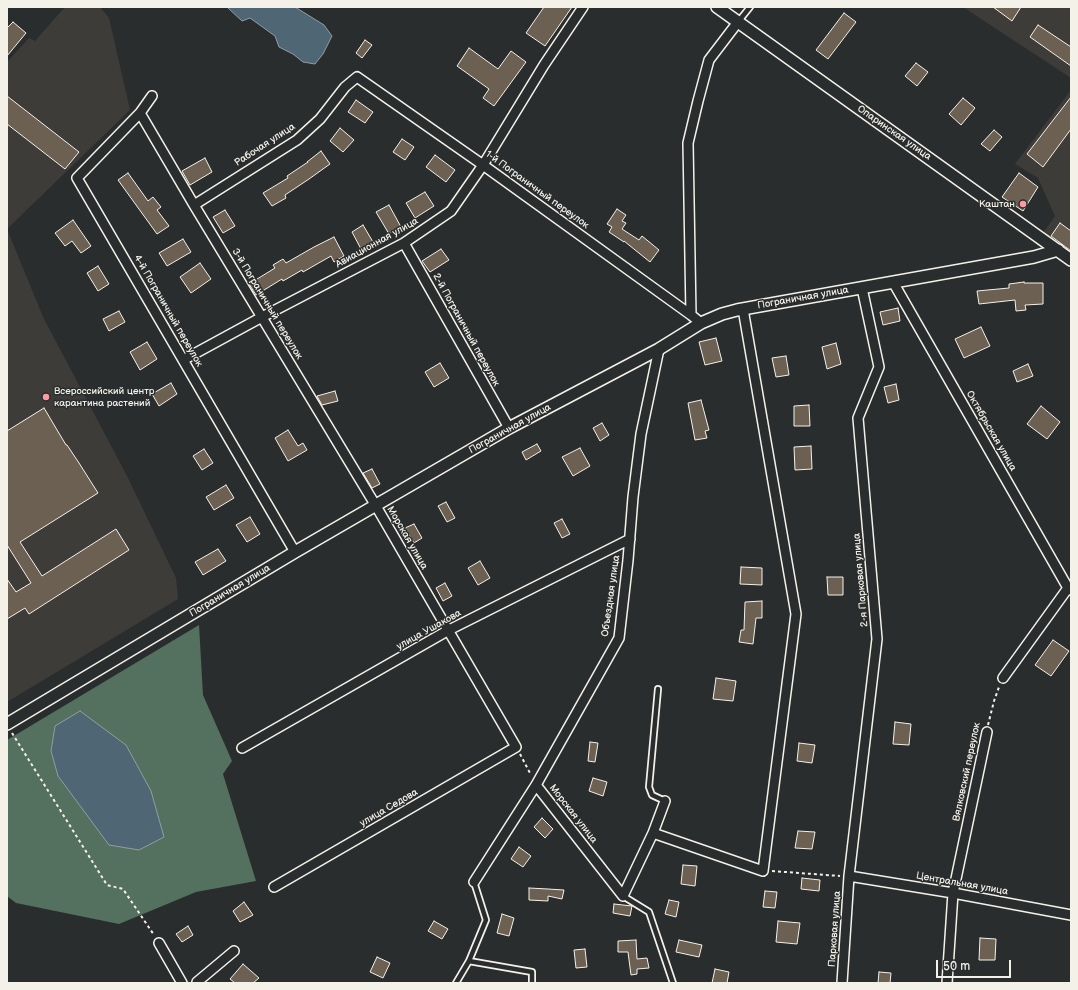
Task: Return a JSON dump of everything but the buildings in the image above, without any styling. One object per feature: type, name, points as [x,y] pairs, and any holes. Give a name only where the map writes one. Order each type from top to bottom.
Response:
[{"type":"street","name":"Авиационная улица","points":[[183,360],[404,243],[451,211],[483,165],[544,65],[583,7]]},
{"type":"street","name":"Опаринская улица","points":[[717,7],[1071,260]]},
{"type":"street","points":[[691,315],[688,143],[709,60],[738,22]]},
{"type":"street","name":"1-й Пограничный переулок","points":[[357,77],[483,165],[701,323]]},
{"type":"street","name":"Рабочая улица","points":[[194,205],[297,140],[320,118],[345,87],[357,77]]},
{"type":"street","name":"4-й Пограничный переулок","points":[[152,96],[140,113],[77,178],[296,552]]},
{"type":"street","name":"3-й Пограничный переулок","points":[[140,113],[376,506]]},
{"type":"street","name":"2-й Пограничный переулок","points":[[404,243],[509,428]]},
{"type":"street","name":"Пограничная улица","points":[[9,728],[296,552],[509,428],[659,349],[701,323],[722,314],[743,309],[1034,257],[1058,250]]},
{"type":"street","name":"Октябрьская улица","points":[[892,282],[1070,589]]},
{"type":"street","name":"2-я Парковая улица","points":[[849,876],[877,639],[858,418],[879,367],[862,288]]},
{"type":"street","points":[[653,834],[763,871],[796,614],[743,309]]},
{"type":"street","name":"Объездная улица","points":[[474,882],[536,785],[619,638],[641,434],[659,349]]},
{"type":"street","name":"Морская улица","points":[[376,506],[516,747]]},
{"type":"street","name":"улица Ушакова","points":[[242,748],[448,631],[630,539]]},
{"type":"street","points":[[1003,678],[1070,589]]},
{"type":"street","name":"Вялковский переулок","points":[[947,983],[953,893],[987,732]]},
{"type":"street","name":"улица Седова","points":[[274,887],[516,747]]},
{"type":"street","name":"Морская улица","points":[[536,785],[623,896]]},
{"type":"street","points":[[623,896],[653,834],[665,801]]},
{"type":"street","name":"Центральная улица","points":[[849,876],[953,893],[1071,915]]},
{"type":"street","name":"Парковая улица","points":[[842,983],[849,876]]},
{"type":"street","points":[[159,943],[182,983]]},
{"type":"street","points":[[197,983],[234,951]]},
{"type":"lane","points":[[738,22],[750,7]]},
{"type":"lane","points":[[658,689],[649,787],[652,795],[665,801]]},
{"type":"lane","points":[[456,983],[469,961],[486,920],[474,882]]},
{"type":"lane","points":[[623,896],[649,912],[673,983]]},
{"type":"lane","points":[[469,961],[532,972],[532,983]]},
{"type":"path","name":"Вялковский переулок","points":[[987,732],[994,701],[1003,678]]},
{"type":"path","points":[[9,728],[107,885],[123,889],[159,943]]},
{"type":"path","name":"Морская улица","points":[[516,747],[536,785]]},
{"type":"path","points":[[763,871],[849,876]]},
{"type":"shaded area","points":[[65,7],[100,7],[109,18],[130,110],[7,229],[7,62],[29,38],[35,41]]},
{"type":"shaded area","points":[[963,7],[1071,7],[1071,78]]},
{"type":"shaded area","points":[[1071,90],[1071,254],[1043,233],[1055,216],[1038,178],[1015,164]]},
{"type":"shaded area","name":"Всероссийский центр карантина растений","points":[[7,229],[43,317],[127,476],[176,578],[178,599],[7,702]]},
{"type":"green space","points":[[199,625],[203,695],[232,761],[223,774],[256,881],[196,892],[119,924],[16,903],[7,896],[7,740]]},
{"type":"water","points":[[227,7],[295,7],[324,25],[332,36],[323,54],[315,64],[303,62],[293,54],[279,47],[275,36],[250,18],[242,21]]},
{"type":"water","points":[[80,711],[126,745],[151,791],[164,837],[139,850],[109,845],[58,776],[51,751],[55,726]]},
{"type":"place","name":"Каштан","points":[[1023,204]]},
{"type":"place","name":"Всероссийский центр карантина растений","points":[[46,397]]}]
